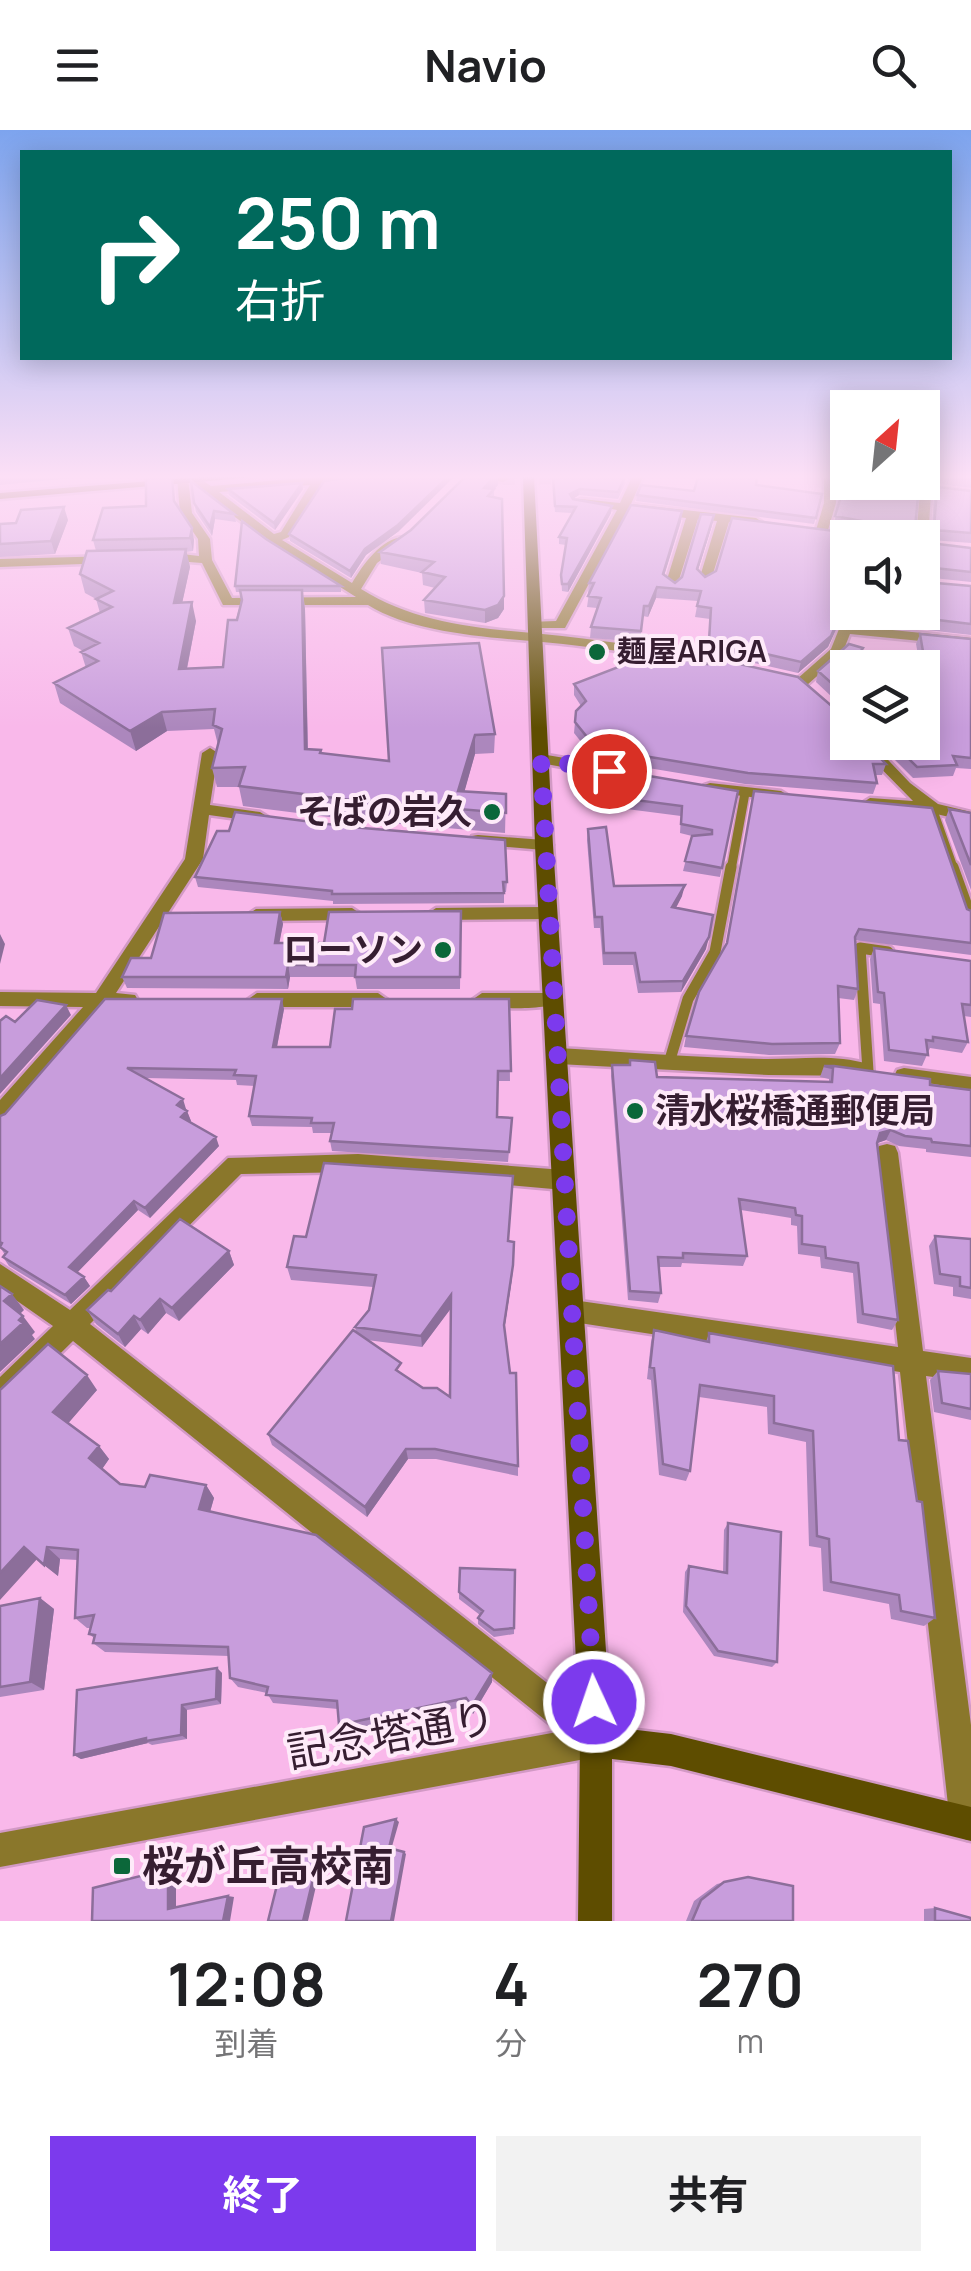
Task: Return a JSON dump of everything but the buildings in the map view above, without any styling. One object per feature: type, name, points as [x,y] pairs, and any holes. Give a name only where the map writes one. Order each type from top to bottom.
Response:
[{"type":"main road","points":[[531,561],[596,1741],[595,1921]]},
{"type":"main road","name":"記念塔通り","points":[[596,1741],[671,1750],[969,1824]]},
{"type":"street","points":[[0,563],[65,561]]},
{"type":"street","points":[[206,561],[228,602],[367,600]]},
{"type":"street","points":[[307,561],[367,600],[441,625],[534,632],[743,666]]},
{"type":"street","points":[[353,591],[372,561]]},
{"type":"street","points":[[534,632],[560,625],[595,561]]},
{"type":"street","points":[[670,586],[678,561]]},
{"type":"street","points":[[705,580],[711,561],[707,561]]},
{"type":"street","points":[[814,694],[794,680],[838,651],[848,630],[971,642]]},
{"type":"street","points":[[0,1115],[101,1000],[168,915],[194,859],[210,753]]},
{"type":"street","points":[[541,759],[634,775]]},
{"type":"street","points":[[879,760],[932,808]]},
{"type":"street","points":[[689,784],[801,798]]},
{"type":"street","points":[[857,802],[932,808],[971,818]]},
{"type":"street","points":[[203,809],[278,819]]},
{"type":"street","points":[[467,839],[544,845]]},
{"type":"street","points":[[412,914],[548,913]]},
{"type":"street","points":[[236,914],[373,914]]},
{"type":"street","points":[[0,999],[140,1000]]},
{"type":"street","points":[[238,1000],[396,1000]]},
{"type":"street","points":[[454,1000],[553,1000]]},
{"type":"street","points":[[558,1056],[669,1063],[830,1065],[971,1085]]},
{"type":"street","points":[[888,1153],[969,1824]]},
{"type":"street","points":[[0,1395],[236,1165],[358,1163],[564,1180]]},
{"type":"street","points":[[0,1274],[72,1326],[596,1741]]},
{"type":"street","points":[[573,1311],[971,1370]]},
{"type":"street","name":"記念塔通り","points":[[0,1850],[596,1741]]},
{"type":"lane","points":[[669,1063],[688,999],[715,952],[745,794]]},
{"type":"lane","points":[[932,808],[971,917]]},
{"type":"lane","points":[[868,1071],[860,948],[897,954]]},
{"type":"place","name":"麺屋ARIGA","points":[[597,652]]},
{"type":"place","name":"そばの岩久","points":[[492,812]]},
{"type":"place","name":"ローソン","points":[[443,950]]},
{"type":"place","name":"清水桜橋通郵便局","points":[[635,1111]]},
{"type":"place","name":"桜が丘高校南","points":[[122,1866]]},
{"type":"route","points":[[594,1702],[541,759],[609,771]]}]
